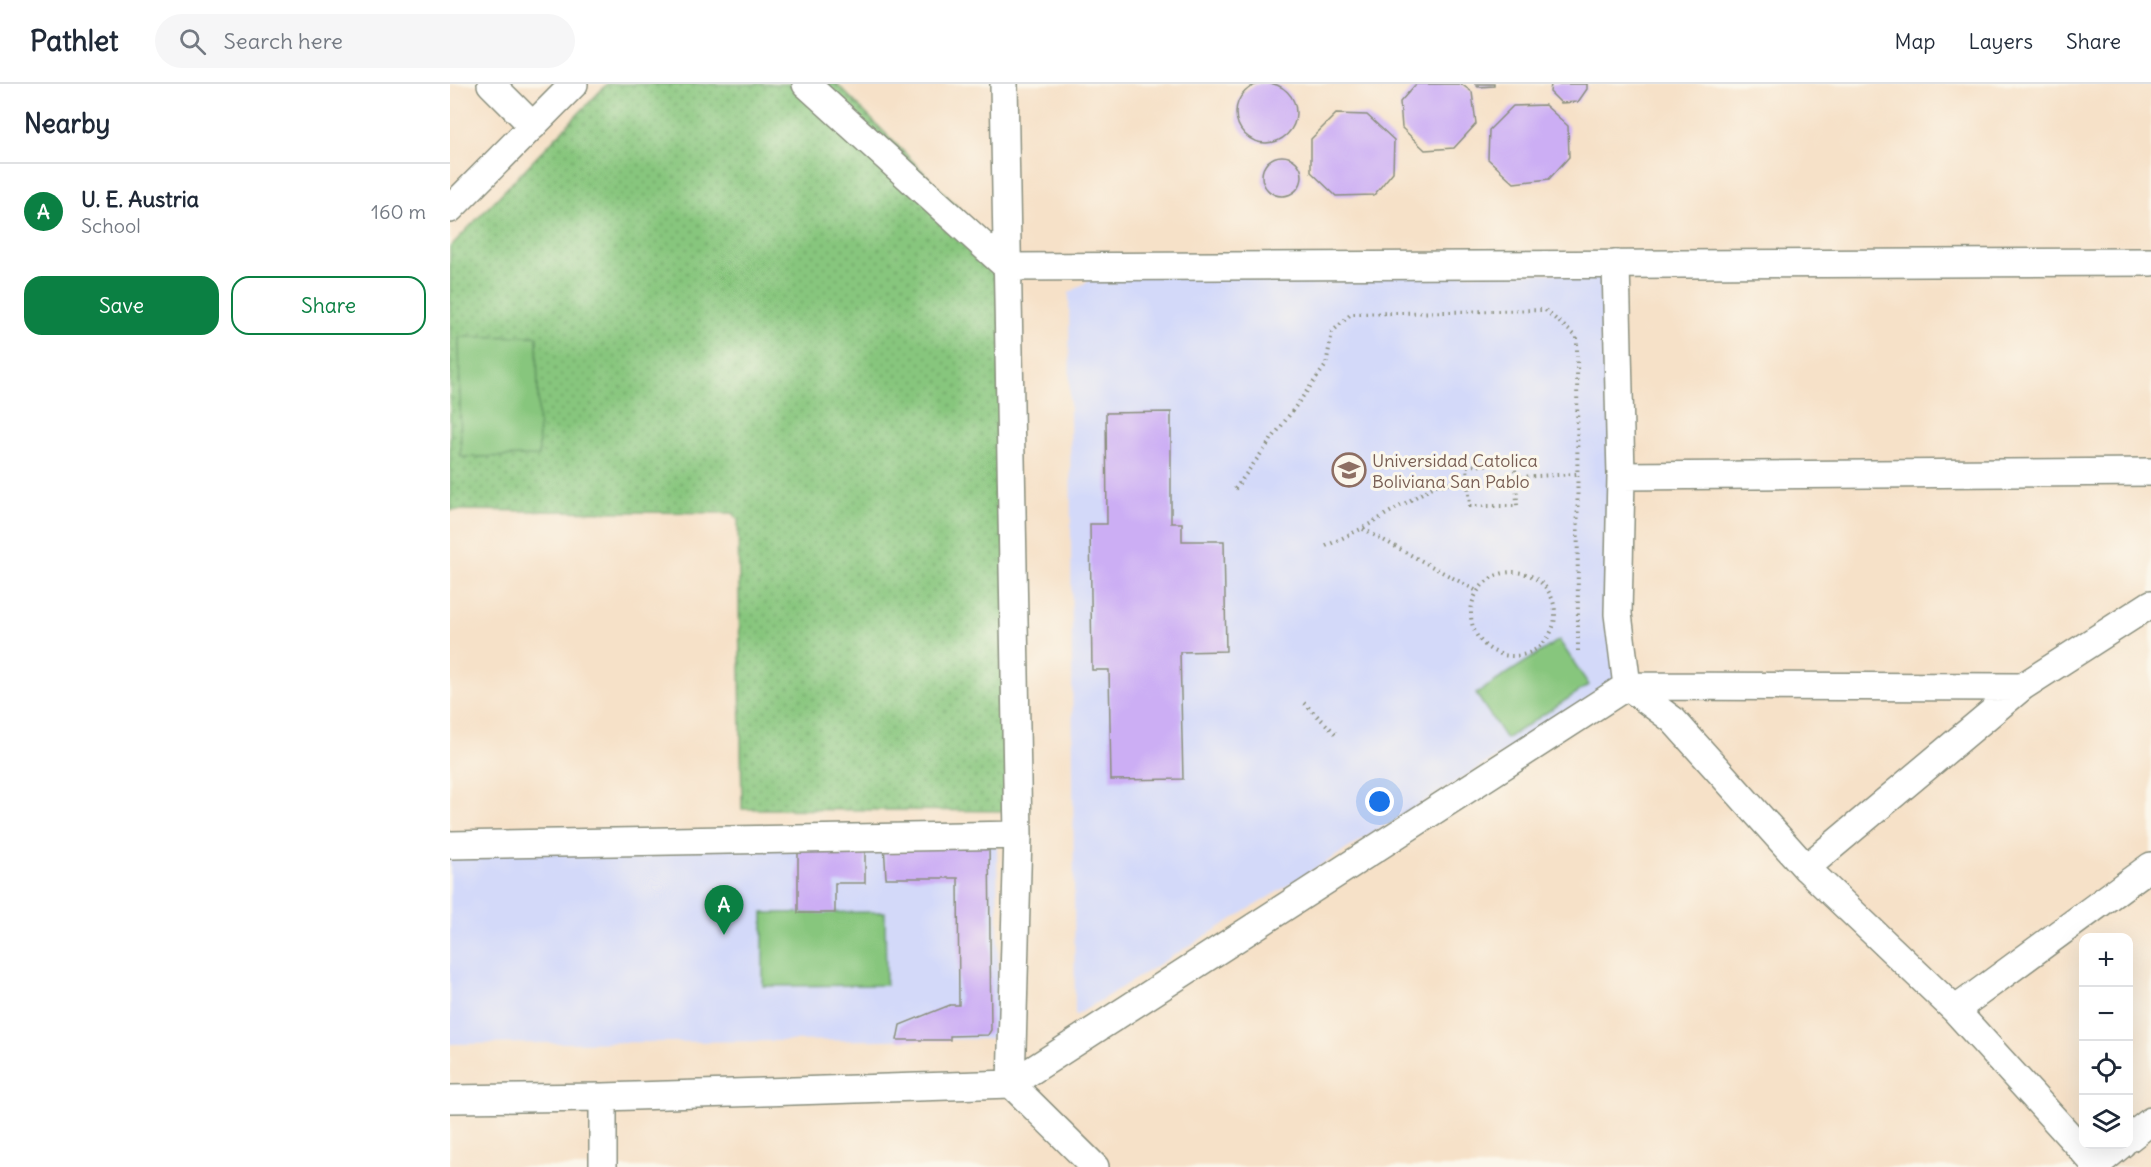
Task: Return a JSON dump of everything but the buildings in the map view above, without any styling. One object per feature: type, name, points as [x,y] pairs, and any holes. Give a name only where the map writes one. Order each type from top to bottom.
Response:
[{"type":"street","points":[[491,84],[533,126]]},
{"type":"street","points":[[450,209],[574,84]]},
{"type":"street","points":[[806,84],[1007,267],[2151,262]]},
{"type":"street","points":[[1004,84],[1018,835],[1011,1084],[1095,1167]]},
{"type":"street","points":[[1616,264],[1621,476],[1618,614],[1627,686],[1673,720],[1806,868],[1955,1010],[2095,1166],[2116,1149]]},
{"type":"street","points":[[1621,476],[2151,472]]},
{"type":"street","points":[[1806,868],[2022,687],[2151,604]]},
{"type":"street","points":[[450,1099],[603,1097],[1011,1084],[1627,686],[2022,687]]},
{"type":"street","points":[[450,845],[1018,835]]},
{"type":"street","points":[[1955,1010],[2151,866]]},
{"type":"street","points":[[603,1097],[603,1167]]},
{"type":"street","points":[[2133,1135],[2151,1121]]},
{"type":"path","points":[[1235,489],[1326,365],[1332,332],[1351,314],[1545,310],[1577,337],[1578,652]]},
{"type":"path","points":[[1514,464],[1517,506],[1470,506],[1468,482],[1467,466],[1514,464]]},
{"type":"path","points":[[1516,477],[1577,474]]},
{"type":"path","points":[[1326,546],[1363,528],[1436,485],[1468,482]]},
{"type":"path","points":[[1363,528],[1476,591]]},
{"type":"path","points":[[1511,572],[1537,579],[1547,588],[1555,614],[1553,627],[1546,640],[1536,649],[1523,655],[1508,656],[1489,648],[1474,632],[1470,619],[1471,605],[1476,591],[1497,574],[1511,572]]},
{"type":"path","points":[[1304,703],[1336,734]]},
{"type":"shaded area","name":"Universidad Catolica Boliviana San Pablo","points":[[1617,273],[1627,677],[1075,1016],[1069,293],[1099,274]]},
{"type":"shaded area","points":[[450,840],[997,844],[999,1027],[990,1039],[450,1044]]},
{"type":"green space","points":[[607,84],[837,84],[987,237],[1004,268],[1011,811],[742,809],[738,520],[732,513],[450,510],[450,247]]},
{"type":"green space","points":[[537,336],[539,456],[461,457],[459,337]]},
{"type":"green space","points":[[1559,640],[1589,685],[1506,739],[1476,694]]},
{"type":"green space","points":[[885,912],[886,985],[763,986],[763,913]]},
{"type":"place","name":"Universidad Catolica Boliviana San Pablo","points":[[1349,470]]},
{"type":"place","name":"U. E. Austria","points":[[724,935]]}]
